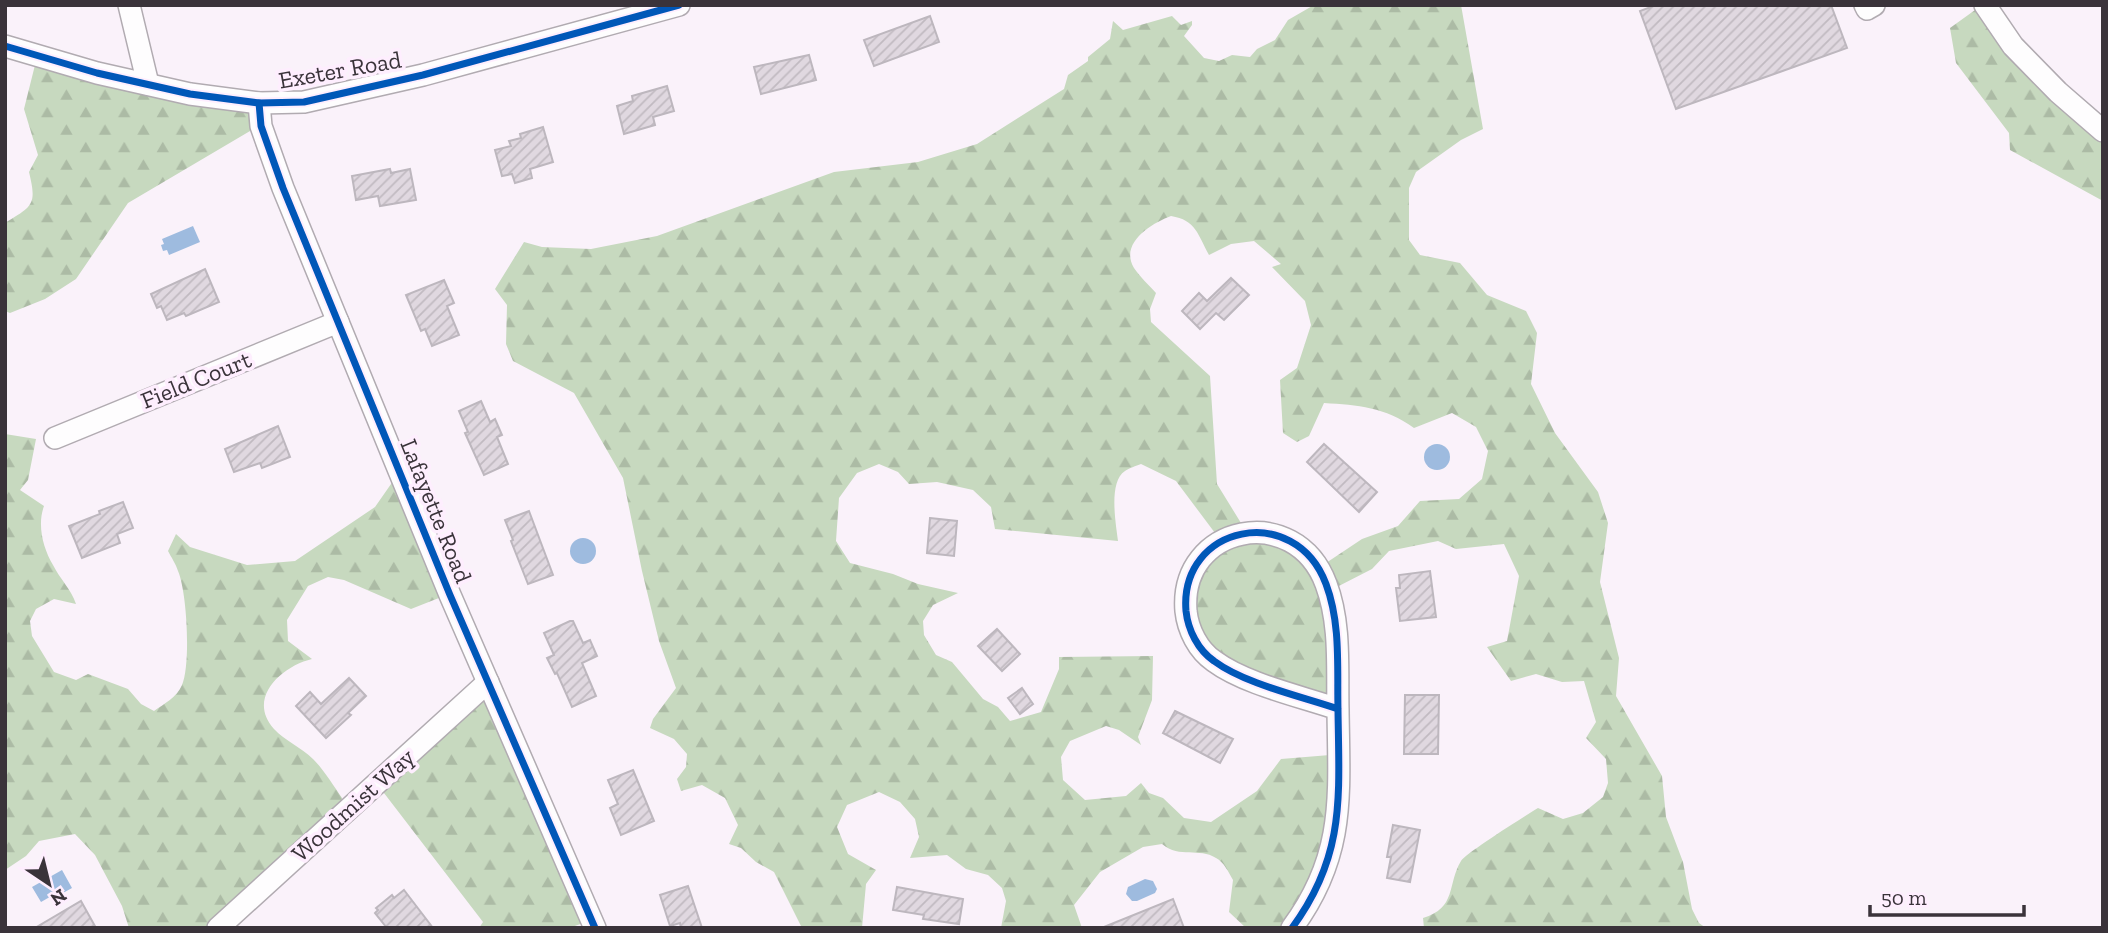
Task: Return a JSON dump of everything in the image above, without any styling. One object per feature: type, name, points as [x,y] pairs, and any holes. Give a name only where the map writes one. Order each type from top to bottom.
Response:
[{"type":"street","points":[[129,5],[148,84]]},
{"type":"street","name":"Exeter Road","points":[[5,46],[96,73],[190,94],[259,103],[304,102],[423,75],[679,5]]},
{"type":"street","points":[[1865,5],[1867,9],[1874,5]]},
{"type":"street","points":[[1985,5],[2013,46],[2057,92],[2103,131]]},
{"type":"street","name":"Lafayette Road","points":[[259,103],[261,126],[274,163],[338,322],[450,595],[596,928]]},
{"type":"street","name":"Field Court","points":[[55,438],[338,322]]},
{"type":"street","points":[[1292,928],[1306,910],[1318,887],[1335,838],[1339,786],[1338,709],[1337,638],[1333,606],[1316,562],[1298,545],[1276,534],[1251,532],[1227,538],[1206,552],[1192,573],[1185,597],[1187,622],[1198,644],[1213,660],[1233,671],[1338,709]]},
{"type":"street","name":"Woodmist Way","points":[[218,928],[488,682]]},
{"type":"green space","points":[[1314,5],[1461,5],[1483,129],[1461,140],[1416,172],[1409,188],[1409,240],[1420,255],[1460,263],[1487,295],[1526,311],[1537,333],[1531,384],[1555,433],[1598,492],[1608,523],[1600,582],[1619,658],[1616,696],[1662,776],[1666,817],[1683,862],[1692,909],[1699,923],[1706,928],[1424,928],[1423,918],[1434,914],[1446,902],[1457,870],[1465,857],[1538,808],[1563,819],[1583,813],[1603,797],[1608,783],[1606,759],[1586,738],[1596,722],[1584,681],[1562,682],[1536,674],[1511,681],[1487,647],[1507,641],[1519,576],[1504,544],[1456,549],[1438,541],[1389,551],[1372,569],[1331,590],[1335,658],[1326,703],[1238,672],[1184,620],[1218,537],[1176,481],[1141,464],[1120,476],[1115,493],[1118,541],[995,529],[991,507],[973,490],[937,482],[909,484],[898,472],[879,464],[857,473],[839,498],[836,541],[850,563],[958,593],[933,605],[923,621],[924,635],[936,655],[952,662],[983,699],[998,707],[1010,721],[1041,712],[1059,669],[1059,657],[1153,656],[1152,700],[1138,737],[1141,745],[1119,730],[1106,726],[1070,741],[1061,757],[1063,780],[1085,800],[1126,796],[1141,783],[1149,793],[1163,798],[1184,818],[1211,822],[1257,791],[1281,759],[1330,755],[1334,766],[1322,874],[1285,928],[1246,928],[1229,912],[1233,880],[1219,860],[1203,853],[1176,851],[1162,844],[1143,847],[1100,872],[1074,905],[1082,928],[1001,928],[1006,901],[1002,888],[988,875],[966,869],[947,855],[910,858],[919,837],[915,819],[900,802],[879,792],[847,805],[837,827],[848,854],[876,870],[866,884],[862,928],[802,928],[774,872],[756,862],[741,848],[729,844],[738,825],[725,798],[702,785],[681,791],[677,779],[686,767],[687,754],[674,739],[650,728],[653,719],[676,688],[659,641],[623,478],[574,393],[513,361],[506,344],[507,305],[495,289],[524,242],[542,247],[591,249],[657,236],[834,172],[918,162],[977,144],[1064,89],[1068,75],[1088,61],[1088,57],[1110,39],[1113,21],[1123,30],[1172,16],[1181,25],[1192,21],[1184,36],[1204,58],[1219,61],[1232,55],[1250,57],[1257,49],[1275,40],[1288,20]],"holes":[[[1171,216],[1191,225],[1209,255],[1231,244],[1254,241],[1281,264],[1272,267],[1305,301],[1311,325],[1297,368],[1280,380],[1283,433],[1297,442],[1309,436],[1324,403],[1382,411],[1414,428],[1452,413],[1476,427],[1488,451],[1482,479],[1459,499],[1420,501],[1398,526],[1362,539],[1323,565],[1242,528],[1217,484],[1210,376],[1151,322],[1150,309],[1156,293],[1136,271],[1131,259],[1134,242],[1147,229]]]},
{"type":"green space","points":[[1982,5],[2103,131],[2103,201],[2010,150],[2009,133],[1956,63],[1950,28]]},
{"type":"green space","points":[[37,57],[254,101],[262,124],[128,203],[76,279],[45,299],[10,313],[5,311],[5,223],[31,204],[33,191],[29,172],[38,155],[24,109]]},
{"type":"green space","points":[[5,434],[36,439],[28,480],[20,490],[44,506],[41,529],[44,544],[49,558],[76,604],[54,599],[36,609],[30,621],[32,636],[54,672],[76,680],[88,674],[128,689],[141,704],[154,711],[177,693],[185,675],[187,628],[184,595],[177,568],[168,551],[176,534],[190,547],[247,565],[295,561],[375,507],[398,474],[449,594],[411,609],[344,580],[328,577],[308,586],[287,620],[288,641],[312,659],[279,676],[266,695],[264,706],[266,717],[274,729],[321,768],[342,798],[341,804],[209,928],[129,928],[122,906],[95,855],[75,834],[39,841],[26,856],[5,870]]},
{"type":"green space","points":[[486,691],[592,920],[569,928],[479,928],[483,922],[374,780]]},
{"type":"water","points":[[193,226],[200,242],[169,255],[167,250],[163,251],[162,239]]},
{"type":"water","points":[[1437,444],[1446,448],[1450,457],[1446,466],[1437,470],[1428,466],[1424,457],[1428,448]]},
{"type":"water","points":[[583,538],[592,542],[596,551],[592,560],[583,564],[574,560],[570,551],[574,542]]},
{"type":"water","points":[[62,870],[72,888],[63,893],[62,890],[41,902],[32,887]]},
{"type":"water","points":[[1145,879],[1153,881],[1157,889],[1155,893],[1132,901],[1126,894],[1128,887]]},
{"type":"building","points":[[1656,5],[1831,5],[1847,48],[1676,109],[1640,11]]},
{"type":"building","points":[[930,16],[939,42],[874,66],[864,40]]},
{"type":"building","points":[[809,55],[816,80],[761,94],[754,67]]},
{"type":"building","points":[[667,86],[674,111],[653,117],[655,125],[624,134],[617,106],[633,101],[632,96]]},
{"type":"building","points":[[543,127],[553,162],[530,169],[532,178],[515,183],[512,174],[502,176],[495,150],[511,146],[509,141],[521,138],[520,134]]},
{"type":"building","points":[[390,169],[391,173],[410,169],[416,200],[380,206],[378,196],[356,200],[352,176]]},
{"type":"building","points":[[205,269],[219,302],[186,316],[184,313],[167,320],[161,306],[157,308],[151,294]]},
{"type":"building","points":[[1231,278],[1249,295],[1224,320],[1216,313],[1200,329],[1182,311],[1199,293],[1207,301]]},
{"type":"building","points":[[444,280],[454,303],[447,306],[459,335],[432,346],[425,329],[421,331],[406,295]]},
{"type":"building","points":[[481,401],[490,422],[495,419],[502,435],[497,437],[508,464],[484,475],[465,433],[468,432],[459,411]]},
{"type":"building","points":[[278,426],[290,457],[262,468],[260,463],[234,472],[225,449]]},
{"type":"building","points":[[1324,444],[1377,492],[1359,512],[1307,462]]},
{"type":"building","points":[[123,502],[133,528],[117,534],[120,543],[82,558],[69,526]]},
{"type":"building","points":[[529,511],[553,575],[528,584],[505,520]]},
{"type":"building","points":[[930,518],[957,521],[954,556],[927,553]]},
{"type":"building","points":[[1430,571],[1436,617],[1400,621],[1396,588],[1400,588],[1399,575]]},
{"type":"building","points":[[573,621],[583,643],[590,640],[597,656],[582,663],[596,696],[572,707],[547,658],[554,655],[544,633]]},
{"type":"building","points":[[997,629],[1020,654],[1002,671],[978,646]]},
{"type":"building","points":[[349,678],[366,696],[348,713],[351,715],[326,738],[296,706],[310,692],[321,704]]},
{"type":"building","points":[[1022,688],[1033,704],[1020,714],[1008,698]]},
{"type":"building","points":[[1405,695],[1439,695],[1438,754],[1404,754]]},
{"type":"building","points":[[1175,711],[1233,739],[1220,763],[1163,733]]},
{"type":"building","points":[[633,770],[654,821],[621,835],[610,808],[618,804],[608,780]]},
{"type":"building","points":[[1393,825],[1420,830],[1410,882],[1387,878],[1391,857],[1387,857]]},
{"type":"building","points":[[688,886],[702,928],[681,928],[680,923],[670,926],[660,895]]},
{"type":"building","points":[[897,887],[963,899],[959,924],[923,919],[924,915],[893,910]]},
{"type":"building","points":[[404,890],[433,928],[387,928],[375,913],[378,910],[376,908],[392,895],[394,898]]},
{"type":"building","points":[[1173,899],[1184,928],[1104,928],[1104,927]]},
{"type":"building","points":[[81,901],[96,928],[35,928]]},
{"type":"cycle path","points":[[5,46],[97,73],[190,94],[259,103],[304,102],[423,75],[679,5]]},
{"type":"cycle path","points":[[259,103],[261,126],[283,188],[450,595],[595,928]]},
{"type":"cycle path","points":[[1292,928],[1310,901],[1322,875],[1336,824],[1339,770],[1337,646],[1331,599],[1311,558],[1290,541],[1266,533],[1242,534],[1219,543],[1201,559],[1189,582],[1186,611],[1189,625],[1199,645],[1214,661],[1241,676],[1338,709]]}]
